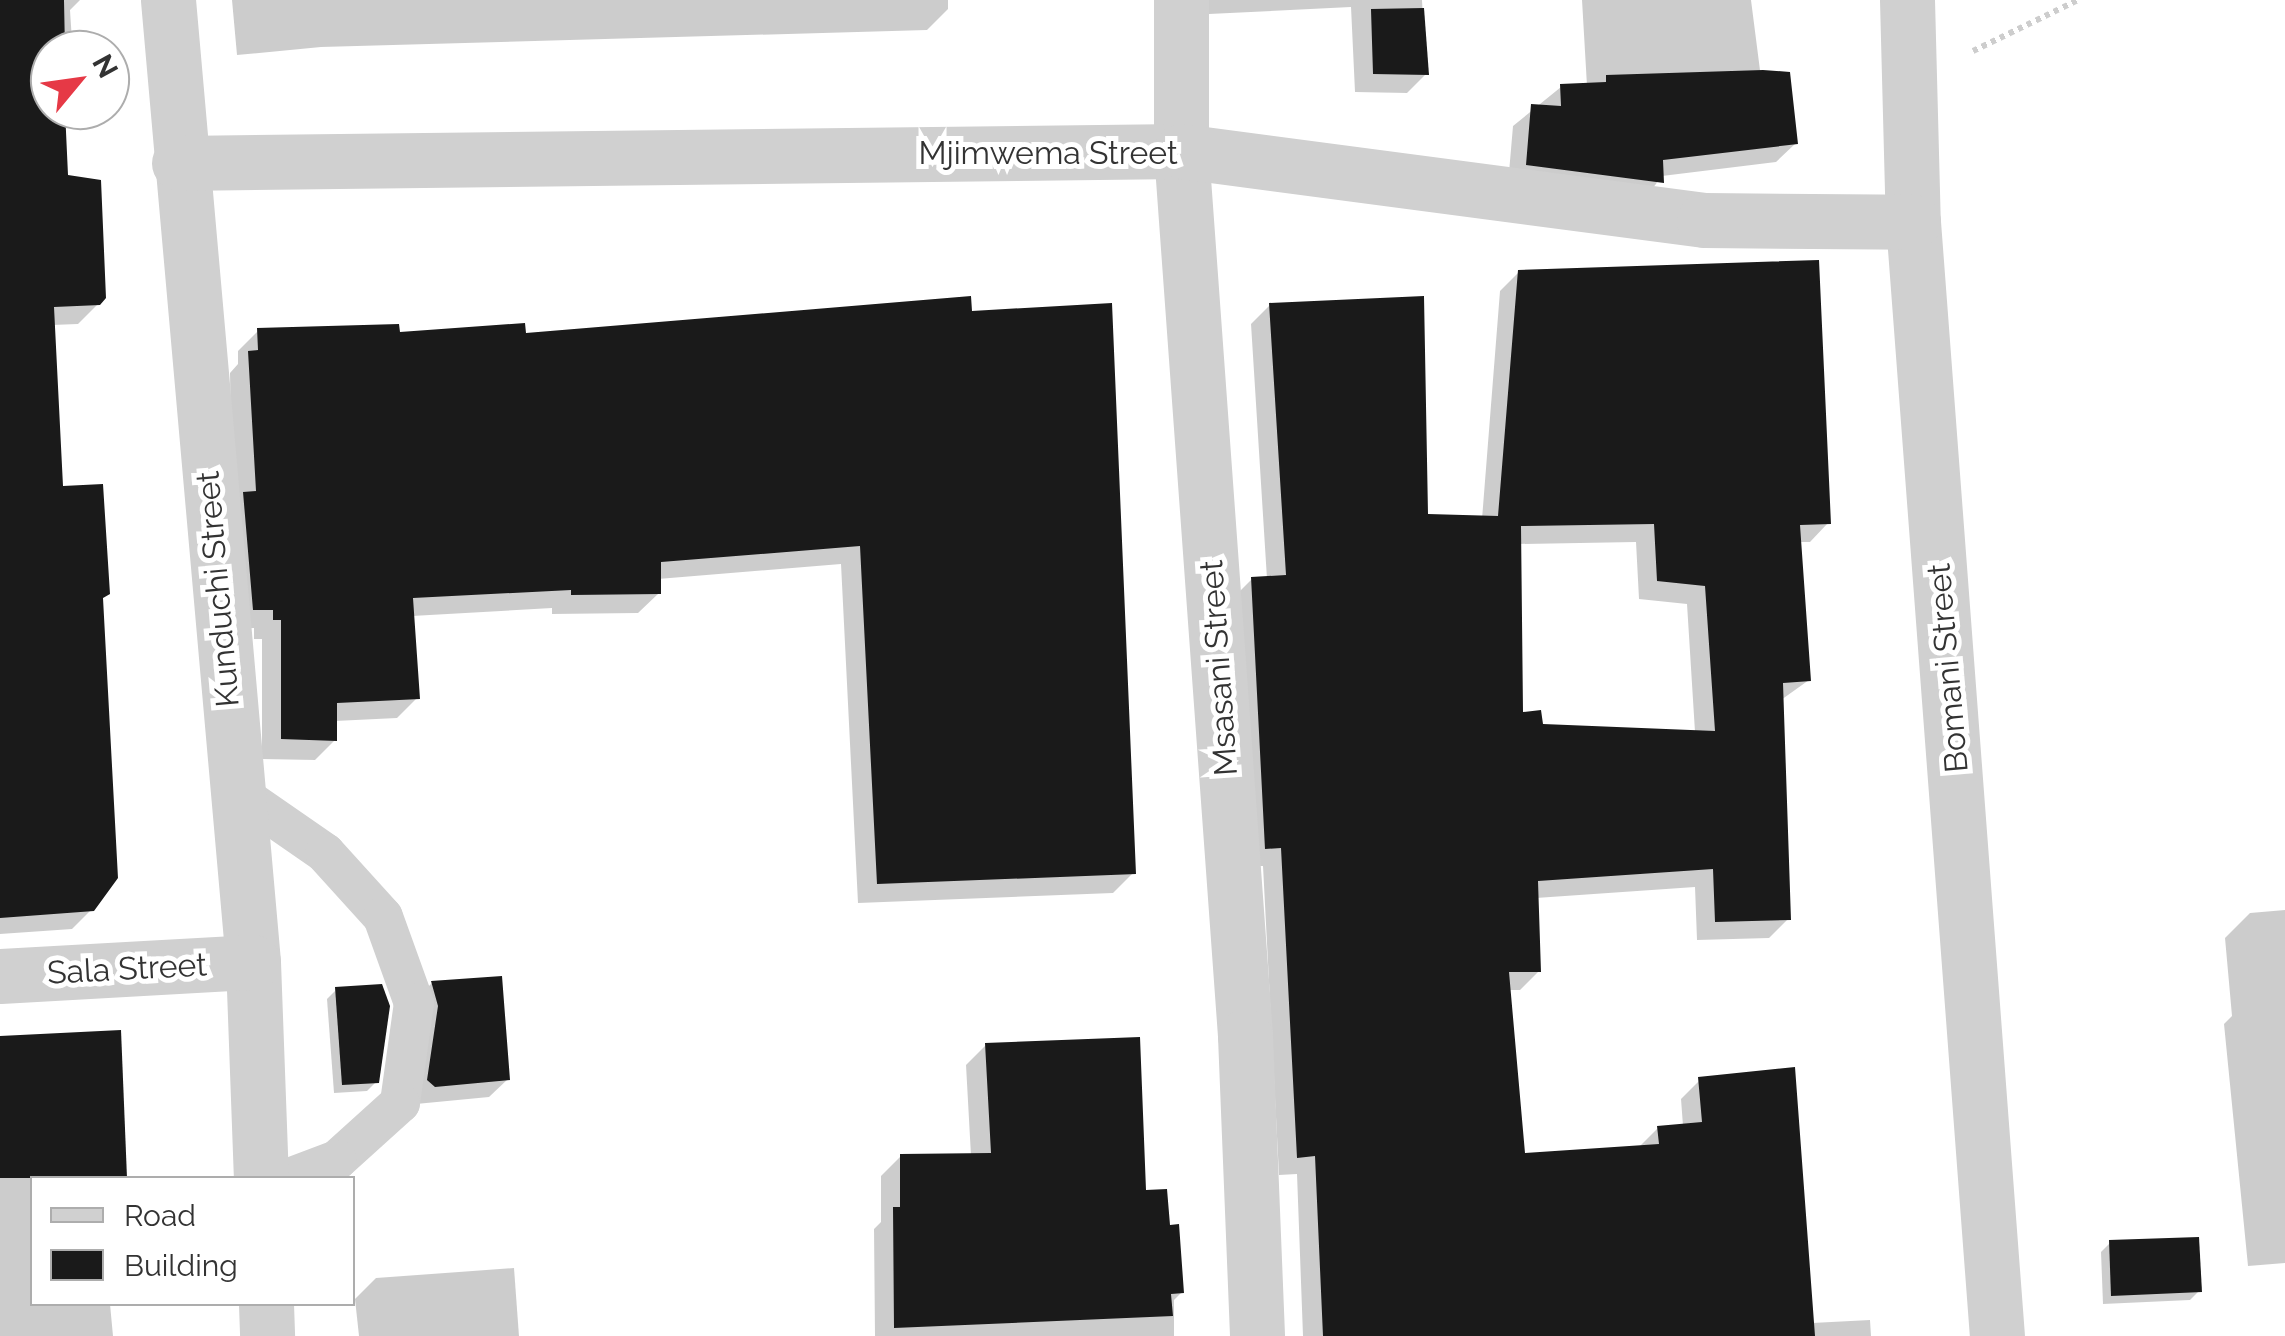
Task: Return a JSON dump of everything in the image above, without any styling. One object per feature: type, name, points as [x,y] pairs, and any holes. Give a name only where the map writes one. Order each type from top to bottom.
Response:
[{"type":"street","name":"Kunduchi Street","points":[[168,0],[179,163],[254,962],[261,1176]]},
{"type":"street","name":"Msasani Street","points":[[1182,0],[1181,151],[1246,1036],[1256,1336]]},
{"type":"street","name":"Bomani Street","points":[[1908,0],[1913,222],[1997,1336]]},
{"type":"street","name":"Mjimwema Street","points":[[179,163],[1181,151],[1704,220],[1913,222]]},
{"type":"street","name":"Sala Street","points":[[0,976],[254,962]]},
{"type":"street","points":[[266,1306],[267,1336]]},
{"type":"lane","points":[[237,792],[324,853],[383,917],[414,1003],[400,1103],[337,1160],[294,1176]]},
{"type":"path","points":[[1909,82],[2078,0]]},
{"type":"building","points":[[0,0],[64,0],[65,30],[30,30],[30,130],[66,130],[68,175],[101,180],[106,298],[100,305],[54,307],[63,486],[103,484],[110,594],[103,598],[118,878],[94,911],[0,918]]},
{"type":"building","points":[[1424,8],[1429,75],[1373,74],[1371,9]]},
{"type":"building","points":[[1790,72],[1798,144],[1663,160],[1664,183],[1526,165],[1531,104],[1561,106],[1560,84],[1606,82],[1606,75]]},
{"type":"building","points":[[1819,260],[1831,524],[1800,525],[1811,681],[1783,683],[1791,920],[1715,922],[1713,869],[1538,881],[1541,972],[1509,972],[1525,1153],[1659,1144],[1657,1126],[1702,1122],[1698,1077],[1795,1067],[1815,1336],[1323,1336],[1315,1156],[1297,1158],[1281,848],[1265,849],[1251,577],[1286,575],[1269,303],[1424,296],[1428,514],[1498,516],[1518,270]],"holes":[[[1654,524],[1657,581],[1705,586],[1715,731],[1543,724],[1541,710],[1523,712],[1521,526]]]},
{"type":"building","points":[[971,296],[972,311],[1112,303],[1136,874],[877,884],[860,546],[661,562],[661,594],[571,595],[571,590],[413,598],[420,699],[337,703],[337,741],[281,739],[281,620],[273,620],[273,610],[253,610],[243,492],[256,491],[248,351],[258,350],[257,328],[399,324],[400,332],[525,323],[526,333]]},
{"type":"building","points":[[502,976],[510,1080],[435,1087],[427,1080],[438,1006],[431,981]]},
{"type":"building","points":[[382,984],[390,1006],[379,1083],[342,1085],[335,987]]},
{"type":"building","points":[[121,1030],[127,1176],[0,1178],[0,1036]]},
{"type":"building","points":[[1140,1037],[1146,1190],[1167,1189],[1170,1225],[1179,1224],[1184,1293],[1171,1294],[1173,1316],[894,1328],[893,1207],[900,1207],[900,1154],[991,1153],[985,1043]]},
{"type":"building","points":[[2199,1237],[2202,1292],[2111,1296],[2109,1240]]}]
